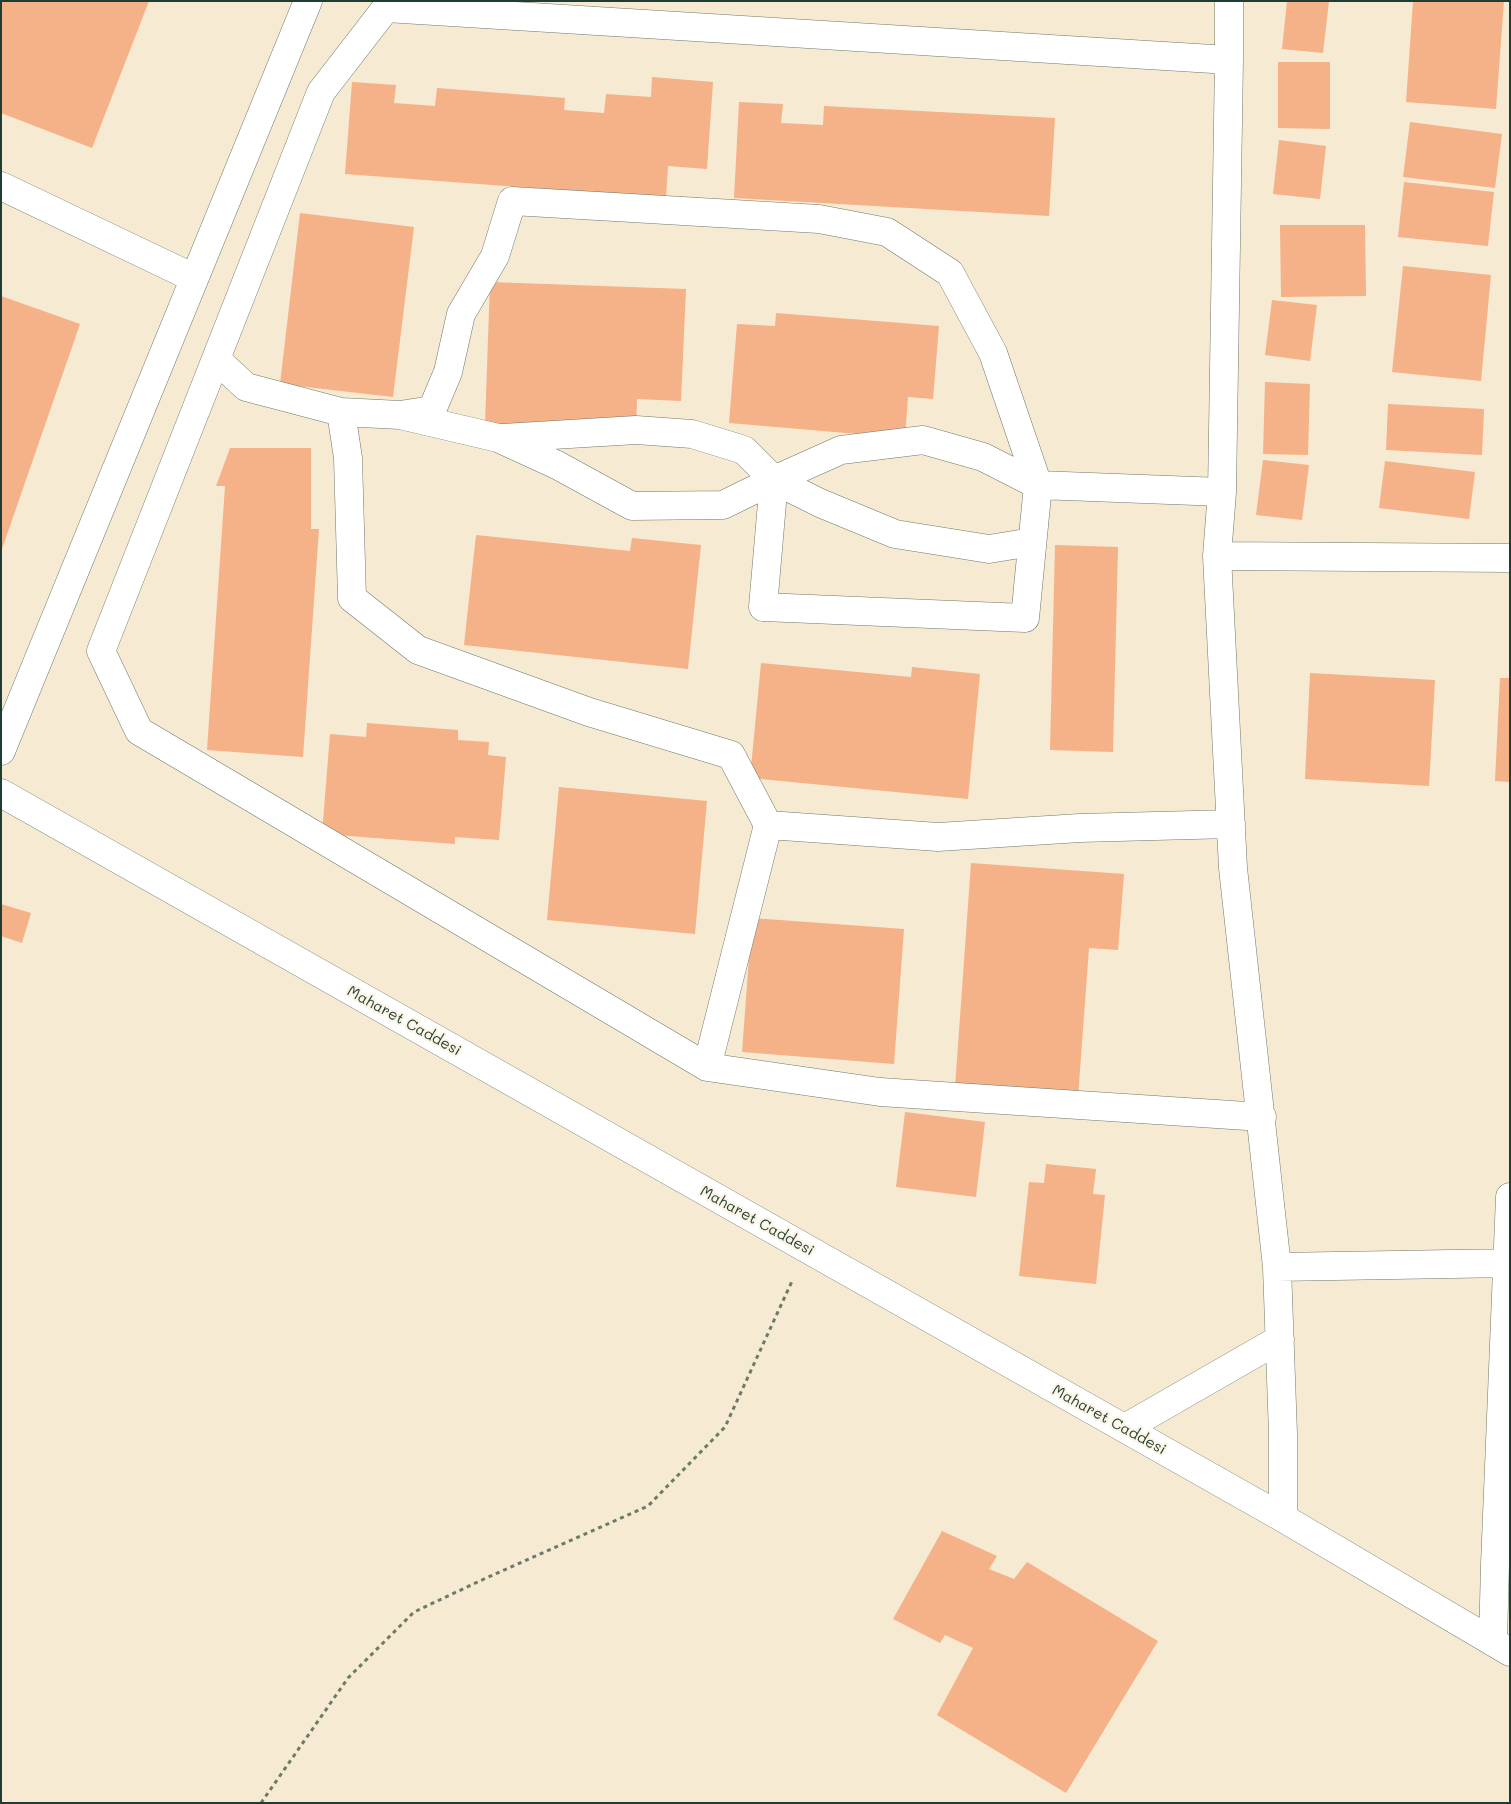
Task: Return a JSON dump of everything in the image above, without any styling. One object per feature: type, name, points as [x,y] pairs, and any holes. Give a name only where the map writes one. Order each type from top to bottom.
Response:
[{"type":"street","points":[[1,751],[308,1]]},
{"type":"street","points":[[1229,1],[1222,492],[1216,556],[1233,868],[1262,1117],[1277,1267],[1283,1434],[1283,1518]]},
{"type":"street","points":[[1229,60],[386,8],[321,92],[101,651],[139,731],[707,1067],[880,1092],[1262,1117]]},
{"type":"street","points":[[1,186],[194,278]]},
{"type":"street","points":[[400,415],[432,410],[448,372],[461,314],[496,256],[512,201],[819,219],[887,232],[950,272],[993,353],[1038,485],[1025,618],[763,607],[774,480]]},
{"type":"street","points":[[216,359],[246,387],[341,412],[400,415],[498,438],[557,465],[632,506],[723,505],[841,450],[923,440],[983,457],[1038,485],[1222,492]]},
{"type":"street","points":[[341,412],[348,458],[352,598],[418,650],[590,712],[731,755],[768,825],[707,1067]]},
{"type":"street","points":[[498,438],[636,430],[692,434],[744,450],[774,480],[820,503],[895,534],[990,549],[1032,542]]},
{"type":"street","points":[[1216,556],[1510,558]]},
{"type":"street","name":"Maharet Caddesi","points":[[1,793],[1125,1428],[1283,1518],[1502,1647]]},
{"type":"street","points":[[768,825],[938,836],[1080,828],[1231,824]]},
{"type":"street","points":[[1502,1647],[1495,1564],[1510,1197]]},
{"type":"street","points":[[1277,1267],[1508,1263]]},
{"type":"street","points":[[1125,1428],[1280,1339]]},
{"type":"path","points":[[261,1803],[348,1678],[414,1612],[648,1506],[725,1428],[806,1248]]},
{"type":"building","points":[[1,1],[149,1],[92,148],[1,113]]},
{"type":"building","points":[[1287,1],[1329,1],[1323,53],[1282,49]]},
{"type":"building","points":[[1413,1],[1504,1],[1496,109],[1406,102]]},
{"type":"building","points":[[1278,62],[1330,62],[1330,129],[1278,128]]},
{"type":"building","points":[[652,77],[713,82],[707,169],[668,166],[666,198],[345,174],[352,82],[396,85],[394,103],[435,106],[437,88],[565,98],[564,110],[604,113],[606,94],[651,97]]},
{"type":"building","points":[[739,102],[783,104],[781,123],[823,125],[824,106],[1055,118],[1049,216],[734,198]]},
{"type":"building","points":[[1410,122],[1502,134],[1495,188],[1403,177]]},
{"type":"building","points":[[1279,140],[1326,146],[1320,199],[1273,194]]},
{"type":"building","points":[[1404,182],[1494,192],[1488,246],[1398,237]]},
{"type":"building","points":[[300,213],[414,227],[393,397],[280,384]]},
{"type":"building","points":[[1280,225],[1365,225],[1366,296],[1281,297]]},
{"type":"building","points":[[1403,266],[1491,275],[1481,381],[1392,372]]},
{"type":"building","points":[[490,282],[686,289],[681,401],[637,399],[636,430],[485,424]]},
{"type":"building","points":[[1,296],[80,324],[2,549],[1,548]]},
{"type":"building","points":[[1272,300],[1317,305],[1310,361],[1265,355]]},
{"type":"building","points":[[776,313],[939,326],[933,399],[908,397],[905,438],[729,423],[737,324],[775,326]]},
{"type":"building","points":[[1265,382],[1310,384],[1308,455],[1263,454]]},
{"type":"building","points":[[1388,404],[1484,409],[1482,455],[1386,450]]},
{"type":"building","points":[[230,448],[311,448],[311,529],[319,529],[303,757],[207,750],[225,486],[216,486]]},
{"type":"building","points":[[1263,460],[1309,465],[1302,520],[1256,515]]},
{"type":"building","points":[[1385,461],[1475,472],[1469,519],[1379,508]]},
{"type":"building","points":[[476,535],[630,551],[632,538],[701,545],[688,669],[464,645]]},
{"type":"building","points":[[1055,545],[1118,547],[1113,752],[1050,750]]},
{"type":"building","points":[[761,663],[911,677],[912,667],[980,674],[968,799],[750,778]]},
{"type":"building","points":[[1310,673],[1435,680],[1429,786],[1305,779]]},
{"type":"building","points":[[1500,678],[1510,678],[1510,782],[1495,781]]},
{"type":"building","points":[[367,723],[458,730],[458,740],[489,742],[488,755],[506,757],[499,840],[455,837],[455,844],[322,834],[330,734],[366,737]]},
{"type":"building","points":[[559,787],[707,801],[695,934],[547,920]]},
{"type":"building","points":[[971,863],[1124,874],[1118,950],[1089,948],[1078,1097],[955,1087]]},
{"type":"building","points":[[1,904],[31,913],[22,943],[1,936]]},
{"type":"building","points":[[752,918],[904,929],[894,1064],[742,1052]]},
{"type":"building","points":[[905,1112],[985,1122],[976,1197],[896,1187]]},
{"type":"building","points":[[1046,1164],[1096,1169],[1093,1194],[1105,1195],[1096,1284],[1019,1276],[1029,1182],[1044,1183]]},
{"type":"building","points":[[942,1531],[997,1556],[989,1569],[1014,1579],[1027,1562],[1158,1641],[1066,1793],[937,1715],[973,1648],[945,1635],[940,1643],[893,1619]]}]
